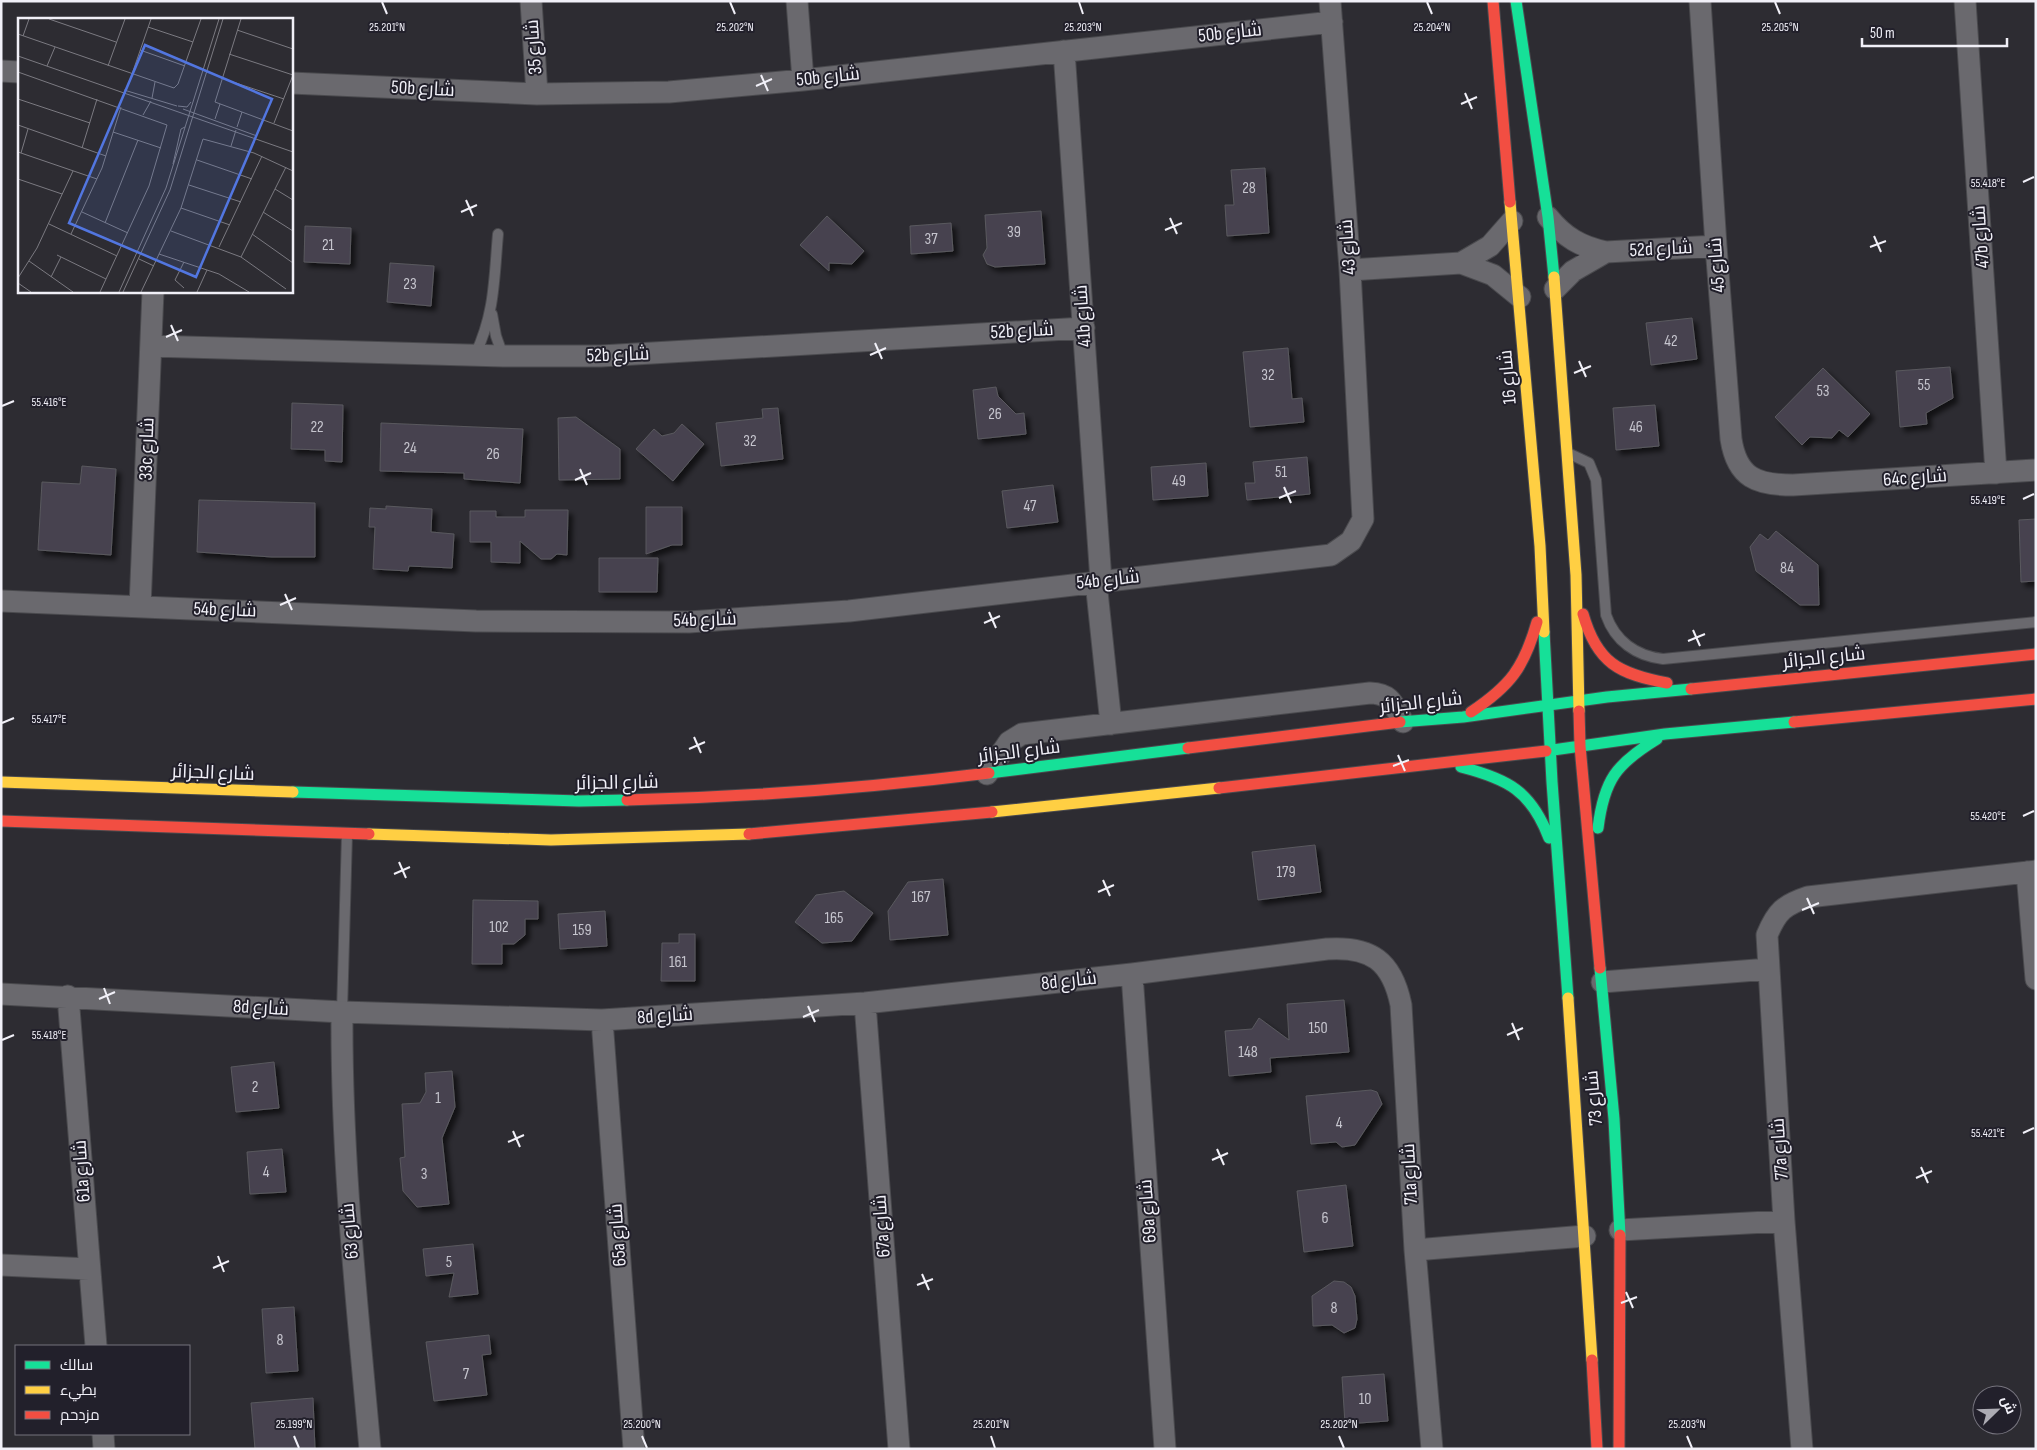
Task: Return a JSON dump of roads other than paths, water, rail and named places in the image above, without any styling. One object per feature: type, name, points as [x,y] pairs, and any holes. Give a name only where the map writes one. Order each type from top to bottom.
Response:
[{"type":"main road","name":"شارع 16","points":[[1493,1],[1520,297],[1543,596],[1550,704],[1550,750]]},
{"type":"main road","points":[[1516,1],[1548,217],[1555,289],[1576,575],[1580,746]]},
{"type":"main road","points":[[1576,575],[1589,635],[1606,661],[1618,670],[1632,676],[1698,689]]},
{"type":"main road","points":[[1463,717],[1501,692],[1520,671],[1528,656],[1543,596]]},
{"type":"main road","name":"شارع الجزائر","points":[[1,782],[579,801],[696,798],[812,792],[987,774],[1403,722],[1463,717],[1550,704],[2036,654]]},
{"type":"main road","points":[[1,821],[551,840],[734,835],[821,829],[1138,797],[1550,750],[1665,734],[2036,699]]},
{"type":"main road","points":[[1593,877],[1601,803],[1608,781],[1628,757],[1665,734]]},
{"type":"main road","name":"شارع 73","points":[[1580,746],[1614,1119],[1620,1230],[1619,1449]]},
{"type":"main road","name":"شارع 73","points":[[1550,750],[1585,1236],[1598,1449]]},
{"type":"main road","points":[[1440,762],[1496,775],[1511,782],[1524,792],[1542,817],[1558,865]]},
{"type":"street","name":"شارع 35","points":[[531,1],[537,94]]},
{"type":"street","points":[[797,1],[803,80]]},
{"type":"street","name":"شارع 43","points":[[1330,1],[1350,270],[1363,494]]},
{"type":"street","name":"شارع 45","points":[[1700,1],[1716,246],[1734,456],[1743,471],[1756,481],[1773,485],[1793,485]]},
{"type":"street","name":"47b شارع","points":[[1965,1],[1996,473]]},
{"type":"street","name":"50b شارع","points":[[292,83],[537,94],[669,92],[803,80],[1332,22]]},
{"type":"street","name":"41b شارع","points":[[1064,51],[1084,328],[1098,581],[1111,724]]},
{"type":"street","points":[[1,71],[18,72]]},
{"type":"street","name":"52d شارع","points":[[1548,217],[1567,237],[1592,249],[1606,252],[1716,246]]},
{"type":"street","points":[[1462,263],[1490,246],[1512,221]]},
{"type":"street","name":"52d شارع","points":[[1555,289],[1573,271],[1606,252]]},
{"type":"street","points":[[1350,270],[1462,263],[1493,275],[1520,297]]},
{"type":"street","name":"33c شارع","points":[[140,607],[153,292]]},
{"type":"street","name":"52b شارع","points":[[151,346],[503,356],[601,356],[690,353],[1084,328]]},
{"type":"street","name":"64c شارع","points":[[1793,485],[2036,470]]},
{"type":"street","name":"54b شارع","points":[[1,601],[476,621],[689,622],[848,611],[1331,555],[1351,541],[1363,519],[1363,494]]},
{"type":"street","points":[[987,774],[1014,737],[1111,724],[1370,693],[1382,694],[1390,698],[1403,722]]},
{"type":"street","points":[[2032,872],[2036,979]]},
{"type":"street","name":"77a شارع","points":[[1802,1449],[1784,1221],[1769,969],[1768,935],[1775,916],[1790,903],[1808,897],[2032,872]]},
{"type":"street","name":"71a شارع","points":[[1327,949],[1348,948],[1368,953],[1385,966],[1396,984],[1401,1005],[1415,1250],[1432,1449]]},
{"type":"street","name":"8d شارع","points":[[1,994],[68,996],[342,1012],[602,1020],[865,1003],[1132,974],[1327,949]]},
{"type":"street","points":[[1602,982],[1769,969]]},
{"type":"street","name":"69a شارع","points":[[1132,974],[1165,1449]]},
{"type":"street","name":"61a شارع","points":[[68,996],[96,1345]]},
{"type":"street","name":"67a شارع","points":[[865,1003],[898,1449]]},
{"type":"street","name":"شارع 63","points":[[342,1012],[342,1081],[346,1189],[370,1449]]},
{"type":"street","name":"65a شارع","points":[[602,1020],[634,1449]]},
{"type":"street","points":[[1620,1230],[1784,1221]]},
{"type":"street","points":[[1415,1250],[1585,1236]]},
{"type":"street","points":[[1,1265],[89,1269]]},
{"type":"street","points":[[103,1435],[104,1449]]},
{"type":"lane","points":[[475,355],[485,333],[492,308],[498,234]]},
{"type":"lane","points":[[492,308],[496,336],[503,356]]},
{"type":"lane","points":[[1567,453],[1582,458],[1589,463],[1596,480],[1606,615],[1610,627],[1629,647],[1648,658],[1662,660],[2036,622]]},
{"type":"lane","points":[[342,1012],[347,833]]}]
